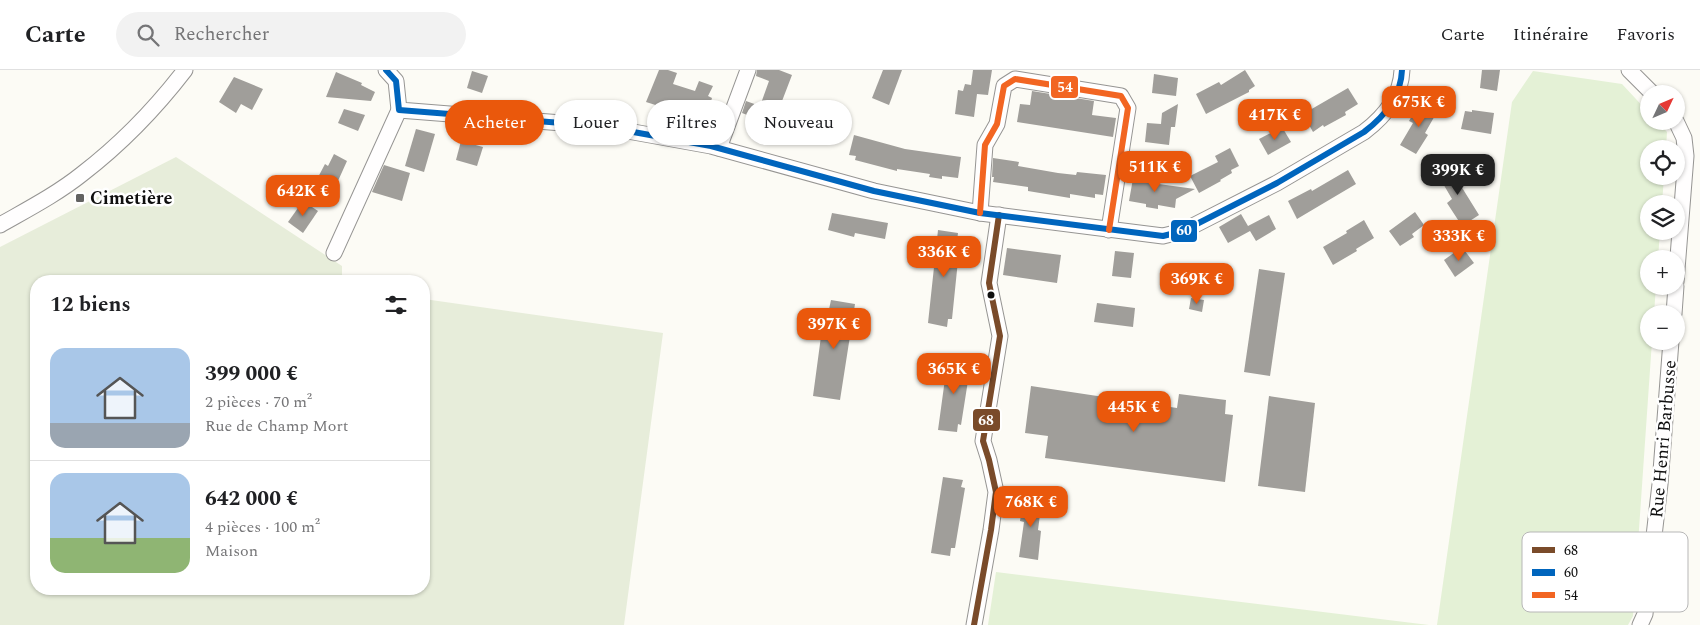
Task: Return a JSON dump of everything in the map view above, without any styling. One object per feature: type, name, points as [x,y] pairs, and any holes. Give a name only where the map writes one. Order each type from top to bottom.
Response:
[{"type":"street","points":[[0,225],[81,175],[124,140],[185,70]]},
{"type":"street","points":[[720,148],[748,70]]},
{"type":"street","points":[[399,110],[600,126],[720,148],[874,191],[980,212],[1163,236],[1183,231],[1277,183],[1324,157],[1376,123],[1392,104],[1402,70]]},
{"type":"street","points":[[1629,70],[1644,85]]},
{"type":"street","points":[[334,253],[399,110],[391,76]]},
{"type":"street","points":[[980,212],[985,145],[997,124],[1004,86],[1015,79],[1121,96],[1128,108],[1109,230]]},
{"type":"street","points":[[1679,250],[1686,156],[1684,138],[1680,130]]},
{"type":"street","points":[[974,625],[996,492],[989,460],[982,441],[1000,336],[989,283],[999,215]]},
{"type":"street","name":"Rue Henri Barbusse","points":[[1654,532],[1670,350]]},
{"type":"street","name":"Rue Henri Barbusse","points":[[1640,625],[1645,612]]},
{"type":"green space","points":[[1533,71],[1622,84],[1640,103],[1640,130],[1665,130],[1667,132],[1667,140],[1640,140],[1640,185],[1663,185],[1663,195],[1640,195],[1640,240],[1659,240],[1659,250],[1640,250],[1640,295],[1655,295],[1655,305],[1640,305],[1640,350],[1651,350],[1639,532],[1522,532],[1522,612],[1633,612],[1633,616],[1628,625],[1437,625],[1512,102]]},
{"type":"green space","points":[[176,157],[342,266],[342,275],[30,275],[30,595],[430,595],[430,300],[663,333],[624,625],[0,625],[0,247]]},
{"type":"green space","points":[[996,572],[1429,625],[988,625]]},
{"type":"building","points":[[659,70],[677,73],[673,84],[695,91],[699,81],[713,86],[708,96],[712,98],[711,100],[647,100],[646,102]]},
{"type":"building","points":[[757,70],[779,70],[792,75],[782,100],[762,100],[769,81],[756,76]]},
{"type":"building","points":[[883,70],[902,70],[889,105],[872,98]]},
{"type":"building","points":[[973,70],[992,70],[988,95],[977,94],[974,117],[955,114],[958,90],[963,91],[965,84],[971,85]]},
{"type":"building","points":[[1245,70],[1255,86],[1249,92],[1206,114],[1196,94],[1219,82],[1221,85]]},
{"type":"building","points":[[1482,70],[1500,70],[1497,91],[1480,88]]},
{"type":"building","points":[[472,71],[488,76],[482,93],[467,88]]},
{"type":"building","points":[[336,72],[362,83],[361,85],[375,92],[371,101],[326,97]]},
{"type":"building","points":[[1154,74],[1178,78],[1176,96],[1152,93]]},
{"type":"building","points":[[234,77],[263,89],[252,110],[241,104],[236,113],[219,102]]},
{"type":"building","points":[[1348,88],[1358,104],[1345,112],[1346,115],[1324,127],[1323,125],[1313,132],[1303,114]]},
{"type":"building","points":[[1032,91],[1094,101],[1092,115],[1116,118],[1113,137],[1017,122],[1020,104],[1030,105]]},
{"type":"building","points":[[1420,102],[1437,112],[1425,133],[1428,135],[1416,154],[1400,145],[1413,123],[1409,121]]},
{"type":"building","points":[[1178,104],[1175,127],[1171,127],[1169,145],[1145,142],[1147,123],[1161,124],[1162,113]]},
{"type":"building","points":[[344,109],[365,115],[358,131],[338,123]]},
{"type":"building","points":[[1472,110],[1494,113],[1491,134],[1461,129],[1465,111],[1472,112]]},
{"type":"building","points":[[1282,127],[1291,142],[1268,155],[1259,139]]},
{"type":"building","points":[[416,129],[435,134],[424,172],[405,166]]},
{"type":"building","points":[[854,135],[905,149],[961,157],[958,178],[942,176],[942,179],[929,177],[930,174],[897,169],[897,171],[855,160],[856,156],[849,155]]},
{"type":"building","points":[[460,145],[483,147],[477,166],[456,160]]},
{"type":"building","points":[[1230,148],[1239,166],[1231,170],[1232,173],[1221,181],[1199,193],[1190,176],[1218,162],[1215,156]]},
{"type":"building","points":[[334,154],[347,161],[333,192],[315,183],[325,164],[328,166]]},
{"type":"building","points":[[993,158],[1019,162],[1018,166],[1058,173],[1076,175],[1077,172],[1106,175],[1103,195],[1095,194],[1095,198],[1070,194],[1070,198],[1028,191],[1028,187],[993,182]]},
{"type":"building","points":[[384,165],[410,173],[402,201],[372,192]]},
{"type":"building","points":[[1454,165],[1466,183],[1461,186],[1479,215],[1462,226],[1447,203],[1452,199],[1438,175]]},
{"type":"building","points":[[1348,170],[1356,184],[1297,219],[1288,201],[1311,189],[1312,191]]},
{"type":"building","points":[[1134,173],[1145,175],[1144,182],[1195,189],[1176,199],[1175,208],[1158,205],[1158,209],[1146,207],[1146,204],[1129,201]]},
{"type":"building","points":[[303,201],[318,211],[303,233],[288,222]]},
{"type":"building","points":[[1415,212],[1424,225],[1412,234],[1414,237],[1400,246],[1389,231]]},
{"type":"building","points":[[832,213],[888,223],[885,239],[855,233],[854,237],[828,230]]},
{"type":"building","points":[[1241,214],[1248,226],[1269,215],[1276,229],[1256,241],[1250,231],[1228,243],[1219,227]]},
{"type":"building","points":[[1364,220],[1374,238],[1356,249],[1357,251],[1333,265],[1323,247],[1347,233],[1346,231]]},
{"type":"building","points":[[938,230],[958,233],[957,241],[960,241],[952,319],[948,319],[947,327],[928,323]]},
{"type":"building","points":[[1462,247],[1474,263],[1455,277],[1444,260]]},
{"type":"building","points":[[1007,248],[1061,255],[1057,283],[1003,275]]},
{"type":"building","points":[[1115,251],[1134,253],[1131,278],[1112,276]]},
{"type":"building","points":[[1259,269],[1285,273],[1270,376],[1244,372]]},
{"type":"building","points":[[1191,298],[1204,300],[1202,312],[1189,309]]},
{"type":"building","points":[[831,300],[855,304],[840,400],[813,396],[824,314],[828,314]]},
{"type":"building","points":[[1097,303],[1135,308],[1133,327],[1094,322]]},
{"type":"building","points":[[948,357],[967,360],[966,367],[970,368],[961,425],[958,424],[957,432],[938,430]]},
{"type":"building","points":[[1031,386],[1177,408],[1179,394],[1226,400],[1225,414],[1233,415],[1225,482],[1045,458],[1048,436],[1025,433]]},
{"type":"building","points":[[1269,396],[1315,403],[1305,492],[1258,486]]},
{"type":"building","points":[[943,477],[963,480],[961,487],[965,488],[955,548],[951,548],[950,556],[931,553]]},
{"type":"building","points":[[1024,497],[1042,499],[1038,530],[1041,531],[1038,560],[1019,557],[1024,522],[1020,521]]},
{"type":"transit line","name":"60","points":[[386,70],[396,81],[399,110],[600,126],[711,146],[874,191],[980,213],[1163,236],[1183,231],[1277,183],[1364,132],[1385,113],[1395,97],[1401,80],[1402,70]]},
{"type":"transit line","name":"54","points":[[980,213],[985,145],[997,124],[1004,86],[1015,79],[1121,96],[1128,108],[1109,230]]},
{"type":"transit line","name":"68","points":[[974,625],[996,492],[983,441],[1000,336],[989,283],[999,215]]},
{"type":"place","name":"Cimetière","points":[[80,198]]}]
